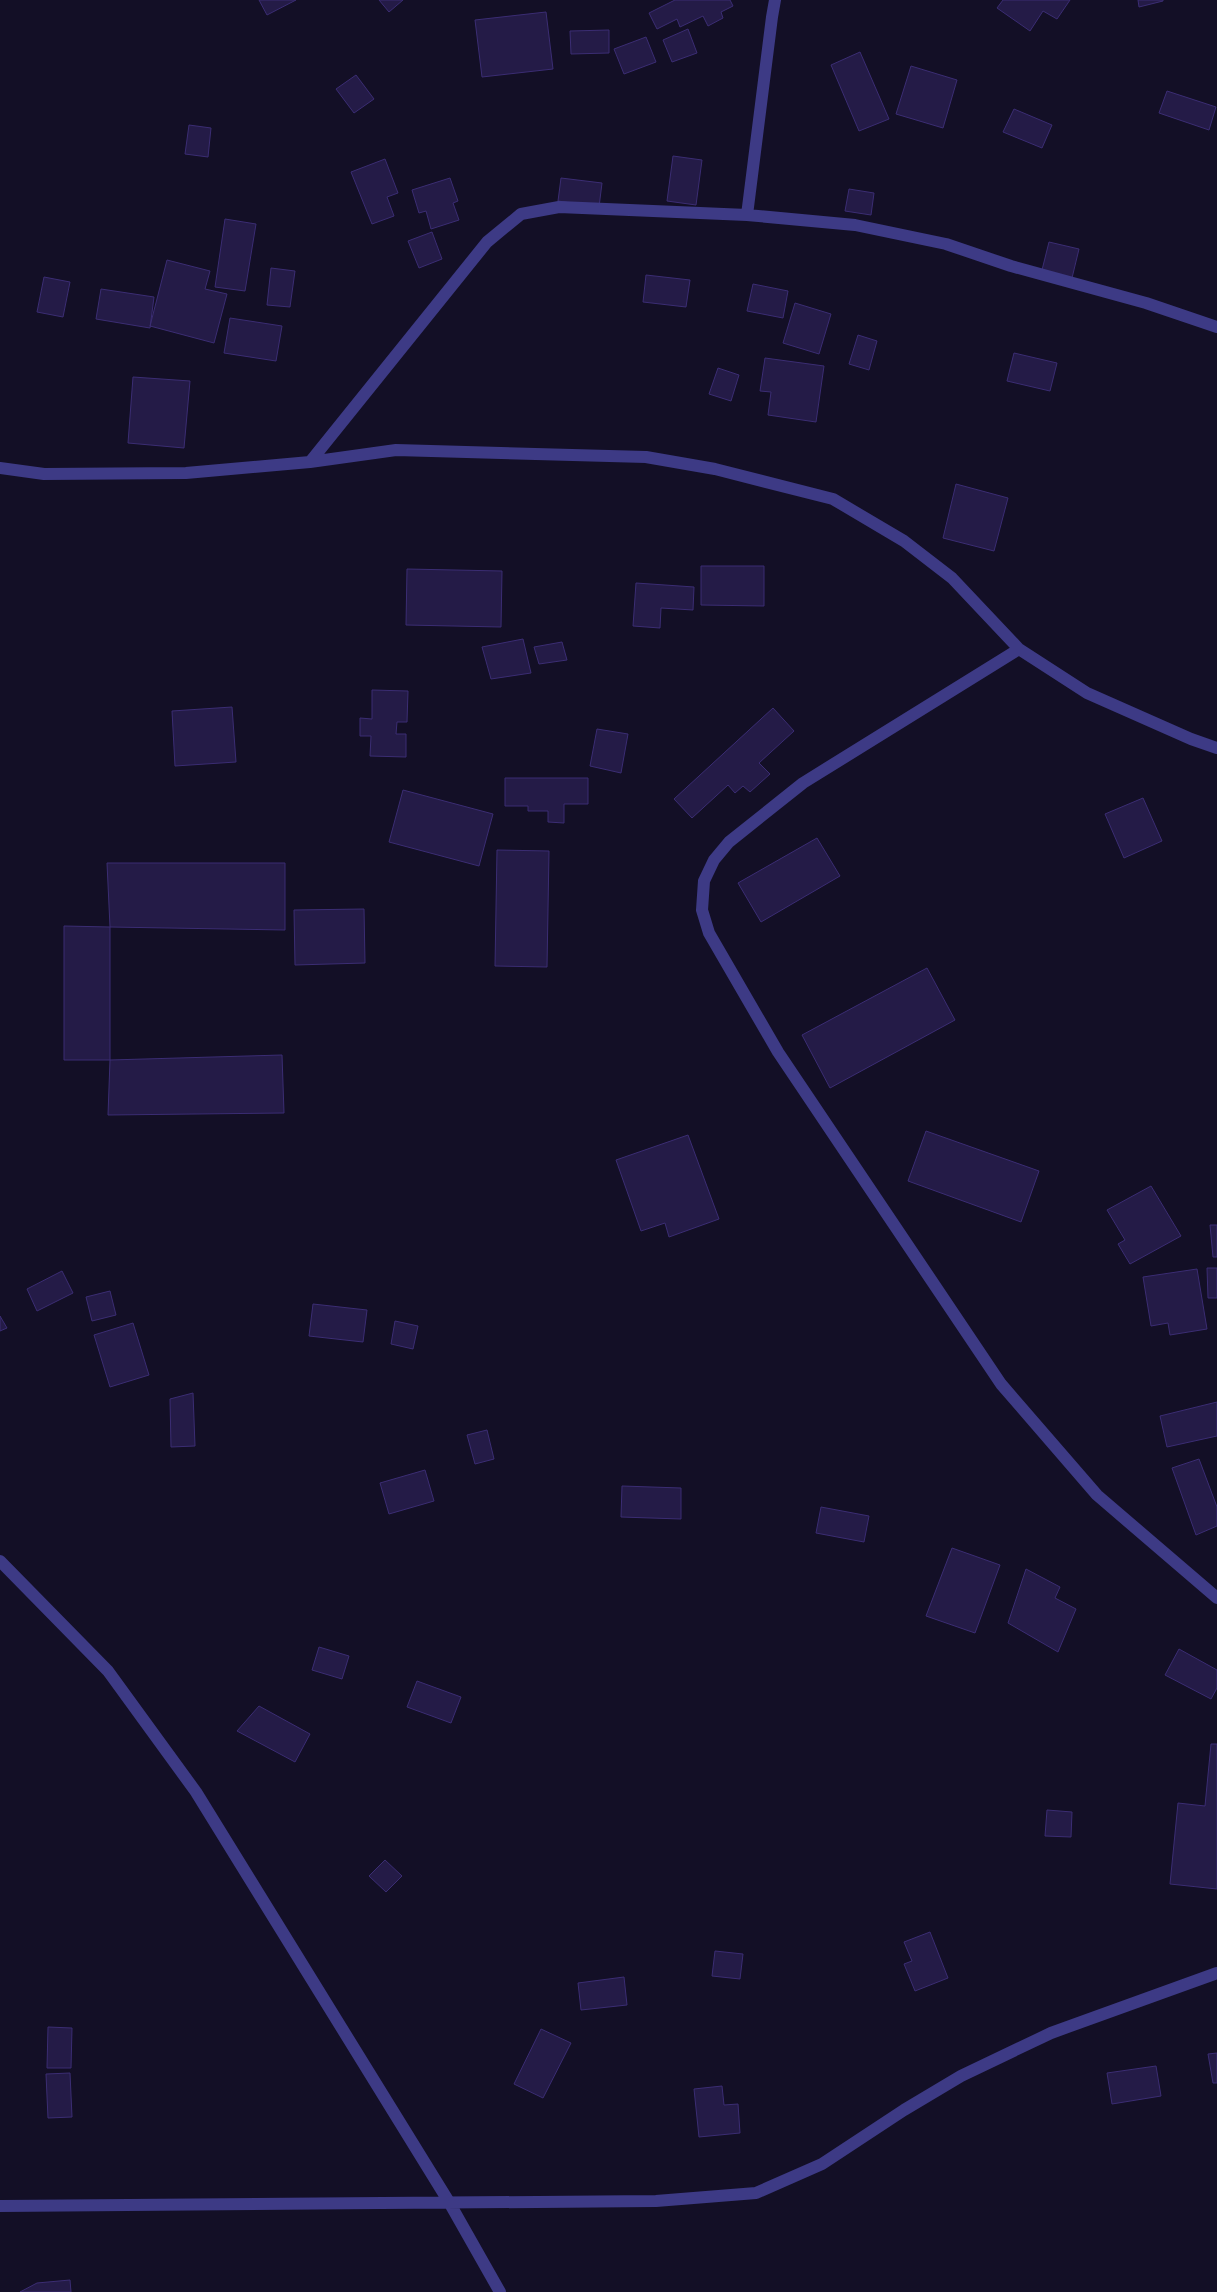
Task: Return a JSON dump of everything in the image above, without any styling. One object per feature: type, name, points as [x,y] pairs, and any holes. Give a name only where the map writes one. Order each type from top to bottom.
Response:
[{"type":"street","points":[[747,215],[775,0]]},
{"type":"street","points":[[310,462],[487,242],[522,214],[559,208],[747,215],[855,225],[946,244],[1011,266],[1146,303],[1217,327]]},
{"type":"street","points":[[0,468],[44,474],[186,473],[310,462],[396,450],[646,457],[715,469],[833,499],[904,541],[952,578],[1019,649],[1087,693],[1191,739],[1217,748]]},
{"type":"street","points":[[1019,649],[803,784],[729,842],[714,860],[704,881],[702,910],[709,933],[778,1052],[1001,1384],[1097,1495],[1217,1598]]},
{"type":"street","points":[[0,1561],[108,1671],[196,1792],[449,2202],[500,2292]]},
{"type":"street","points":[[0,2206],[656,2201],[756,2193],[822,2164],[904,2110],[961,2076],[1051,2033],[1217,1974]]},
{"type":"building","points":[[259,0],[296,0],[267,15]]},
{"type":"building","points":[[379,0],[403,0],[389,12]]},
{"type":"building","points":[[675,0],[730,0],[733,6],[721,12],[723,18],[708,26],[703,16],[680,27],[677,19],[657,29],[649,13]]},
{"type":"building","points":[[1003,0],[1070,0],[1057,19],[1043,11],[1030,31],[997,8]]},
{"type":"building","points":[[1138,0],[1163,0],[1163,1],[1139,7]]},
{"type":"building","points":[[546,12],[553,69],[482,77],[475,20]]},
{"type":"building","points":[[688,29],[697,53],[672,62],[663,40]]},
{"type":"building","points":[[609,30],[609,53],[571,54],[570,31]]},
{"type":"building","points":[[646,37],[656,62],[624,74],[614,49]]},
{"type":"building","points":[[860,52],[889,119],[859,131],[831,65]]},
{"type":"building","points":[[911,66],[957,80],[943,128],[896,114]]},
{"type":"building","points":[[356,75],[374,99],[354,113],[336,89]]},
{"type":"building","points":[[1167,91],[1216,107],[1209,130],[1159,113]]},
{"type":"building","points":[[1014,109],[1052,125],[1042,148],[1003,132]]},
{"type":"building","points":[[189,125],[211,128],[208,157],[185,154]]},
{"type":"building","points":[[673,156],[702,160],[696,205],[667,201]]},
{"type":"building","points":[[385,159],[398,193],[387,197],[394,216],[372,224],[351,172]]},
{"type":"building","points":[[450,178],[458,201],[453,203],[459,220],[431,229],[426,211],[419,213],[412,190]]},
{"type":"building","points":[[561,178],[602,183],[599,207],[558,201]]},
{"type":"building","points":[[849,189],[874,193],[871,215],[845,211]]},
{"type":"building","points":[[225,219],[256,224],[245,291],[215,287]]},
{"type":"building","points":[[432,232],[442,259],[419,268],[408,241]]},
{"type":"building","points":[[1049,242],[1079,249],[1072,278],[1042,270]]},
{"type":"building","points":[[167,260],[210,271],[205,289],[227,294],[214,343],[150,326]]},
{"type":"building","points":[[271,268],[295,271],[290,307],[267,305]]},
{"type":"building","points":[[646,275],[690,280],[686,307],[643,302]]},
{"type":"building","points":[[44,277],[70,282],[63,317],[37,312]]},
{"type":"building","points":[[753,284],[788,291],[783,318],[747,311]]},
{"type":"building","points":[[101,289],[154,297],[150,328],[96,319]]},
{"type":"building","points":[[795,303],[831,314],[819,354],[783,343]]},
{"type":"building","points":[[230,318],[282,326],[276,361],[224,353]]},
{"type":"building","points":[[858,335],[877,341],[869,370],[849,364]]},
{"type":"building","points":[[1014,353],[1057,363],[1050,391],[1007,381]]},
{"type":"building","points":[[765,358],[824,366],[816,422],[768,415],[771,392],[760,391]]},
{"type":"building","points":[[718,368],[739,375],[731,401],[709,394]]},
{"type":"building","points":[[133,377],[190,381],[184,448],[128,443]]},
{"type":"building","points":[[956,484],[1008,498],[994,551],[943,538]]},
{"type":"building","points":[[701,566],[764,566],[764,606],[701,605]]},
{"type":"building","points":[[407,569],[502,571],[501,627],[406,625]]},
{"type":"building","points":[[636,583],[694,587],[693,610],[661,608],[660,628],[633,626]]},
{"type":"building","points":[[523,639],[531,673],[491,679],[482,647]]},
{"type":"building","points":[[562,642],[567,660],[539,664],[534,647]]},
{"type":"building","points":[[372,690],[408,691],[407,722],[397,722],[396,734],[406,734],[406,757],[370,756],[371,736],[360,736],[360,718],[372,719]]},
{"type":"building","points":[[232,707],[236,762],[175,766],[172,711]]},
{"type":"building","points":[[773,708],[794,731],[759,763],[770,774],[750,792],[743,786],[735,793],[728,785],[692,818],[674,799]]},
{"type":"building","points":[[597,729],[628,734],[621,773],[590,766]]},
{"type":"building","points":[[505,778],[588,778],[588,804],[564,804],[564,823],[548,822],[548,811],[528,811],[528,806],[505,806]]},
{"type":"building","points":[[403,790],[493,814],[479,866],[389,842]]},
{"type":"building","points":[[1143,798],[1162,841],[1124,858],[1105,814]]},
{"type":"building","points":[[817,838],[840,876],[761,922],[738,883]]},
{"type":"building","points":[[497,850],[549,851],[547,967],[495,966]]},
{"type":"building","points":[[107,863],[285,863],[285,930],[110,927]]},
{"type":"building","points":[[364,909],[365,963],[295,965],[294,910]]},
{"type":"building","points":[[64,926],[110,927],[110,1060],[64,1060]]},
{"type":"building","points":[[927,968],[955,1020],[830,1088],[802,1035]]},
{"type":"building","points":[[282,1055],[284,1113],[108,1115],[110,1060]]},
{"type":"building","points":[[926,1131],[1039,1171],[1021,1222],[908,1181]]},
{"type":"building","points":[[688,1135],[719,1219],[669,1237],[665,1223],[641,1231],[616,1160]]},
{"type":"building","points":[[1151,1186],[1181,1236],[1130,1264],[1118,1244],[1125,1240],[1107,1210]]},
{"type":"building","points":[[1210,1225],[1217,1225],[1217,1257],[1213,1257]]},
{"type":"building","points":[[1207,1268],[1217,1268],[1217,1298],[1208,1298]]},
{"type":"building","points":[[1197,1269],[1207,1329],[1170,1335],[1168,1323],[1151,1326],[1143,1277]]},
{"type":"building","points":[[62,1271],[73,1293],[37,1311],[27,1289]]},
{"type":"building","points":[[110,1291],[116,1315],[92,1321],[86,1297]]},
{"type":"building","points":[[313,1304],[367,1310],[363,1342],[309,1336]]},
{"type":"building","points":[[0,1316],[7,1328],[0,1331]]},
{"type":"building","points":[[395,1321],[418,1326],[413,1349],[391,1344]]},
{"type":"building","points":[[133,1323],[149,1375],[110,1387],[94,1335]]},
{"type":"building","points":[[193,1393],[195,1446],[171,1447],[170,1399]]},
{"type":"building","points":[[1217,1402],[1217,1436],[1167,1447],[1160,1416]]},
{"type":"building","points":[[487,1430],[494,1459],[475,1464],[467,1435]]},
{"type":"building","points":[[1199,1459],[1217,1507],[1217,1526],[1196,1535],[1172,1468]]},
{"type":"building","points":[[425,1470],[434,1501],[389,1514],[380,1483]]},
{"type":"building","points":[[622,1486],[681,1488],[681,1519],[621,1517]]},
{"type":"building","points":[[821,1507],[869,1516],[864,1542],[816,1533]]},
{"type":"building","points":[[952,1548],[1000,1565],[975,1633],[926,1616]]},
{"type":"building","points":[[1026,1569],[1060,1587],[1055,1598],[1076,1609],[1058,1652],[1008,1623]]},
{"type":"building","points":[[319,1647],[349,1656],[342,1679],[312,1670]]},
{"type":"building","points":[[1179,1649],[1217,1670],[1217,1688],[1211,1699],[1165,1675]]},
{"type":"building","points":[[417,1681],[461,1697],[451,1723],[407,1707]]},
{"type":"building","points":[[259,1706],[310,1734],[295,1762],[237,1731]]},
{"type":"building","points":[[1211,1744],[1217,1744],[1217,1889],[1170,1884],[1178,1803],[1205,1806]]},
{"type":"building","points":[[1047,1810],[1072,1812],[1071,1837],[1045,1836]]},
{"type":"building","points":[[385,1860],[402,1876],[386,1892],[369,1876]]},
{"type":"building","points":[[930,1932],[948,1978],[915,1991],[904,1964],[912,1961],[904,1942]]},
{"type":"building","points":[[715,1951],[743,1954],[740,1979],[712,1976]]},
{"type":"building","points":[[624,1977],[627,2005],[581,2010],[578,1983]]},
{"type":"building","points":[[48,2027],[72,2028],[71,2068],[47,2068]]},
{"type":"building","points":[[541,2029],[571,2043],[543,2098],[514,2084]]},
{"type":"building","points":[[1217,2053],[1217,2083],[1213,2083],[1208,2054]]},
{"type":"building","points":[[1156,2066],[1161,2096],[1112,2104],[1107,2073]]},
{"type":"building","points":[[70,2073],[72,2117],[48,2118],[46,2074]]},
{"type":"building","points":[[722,2086],[724,2105],[738,2104],[740,2133],[699,2137],[694,2089]]},
{"type":"building","points":[[70,2280],[71,2292],[20,2292],[37,2283]]}]
